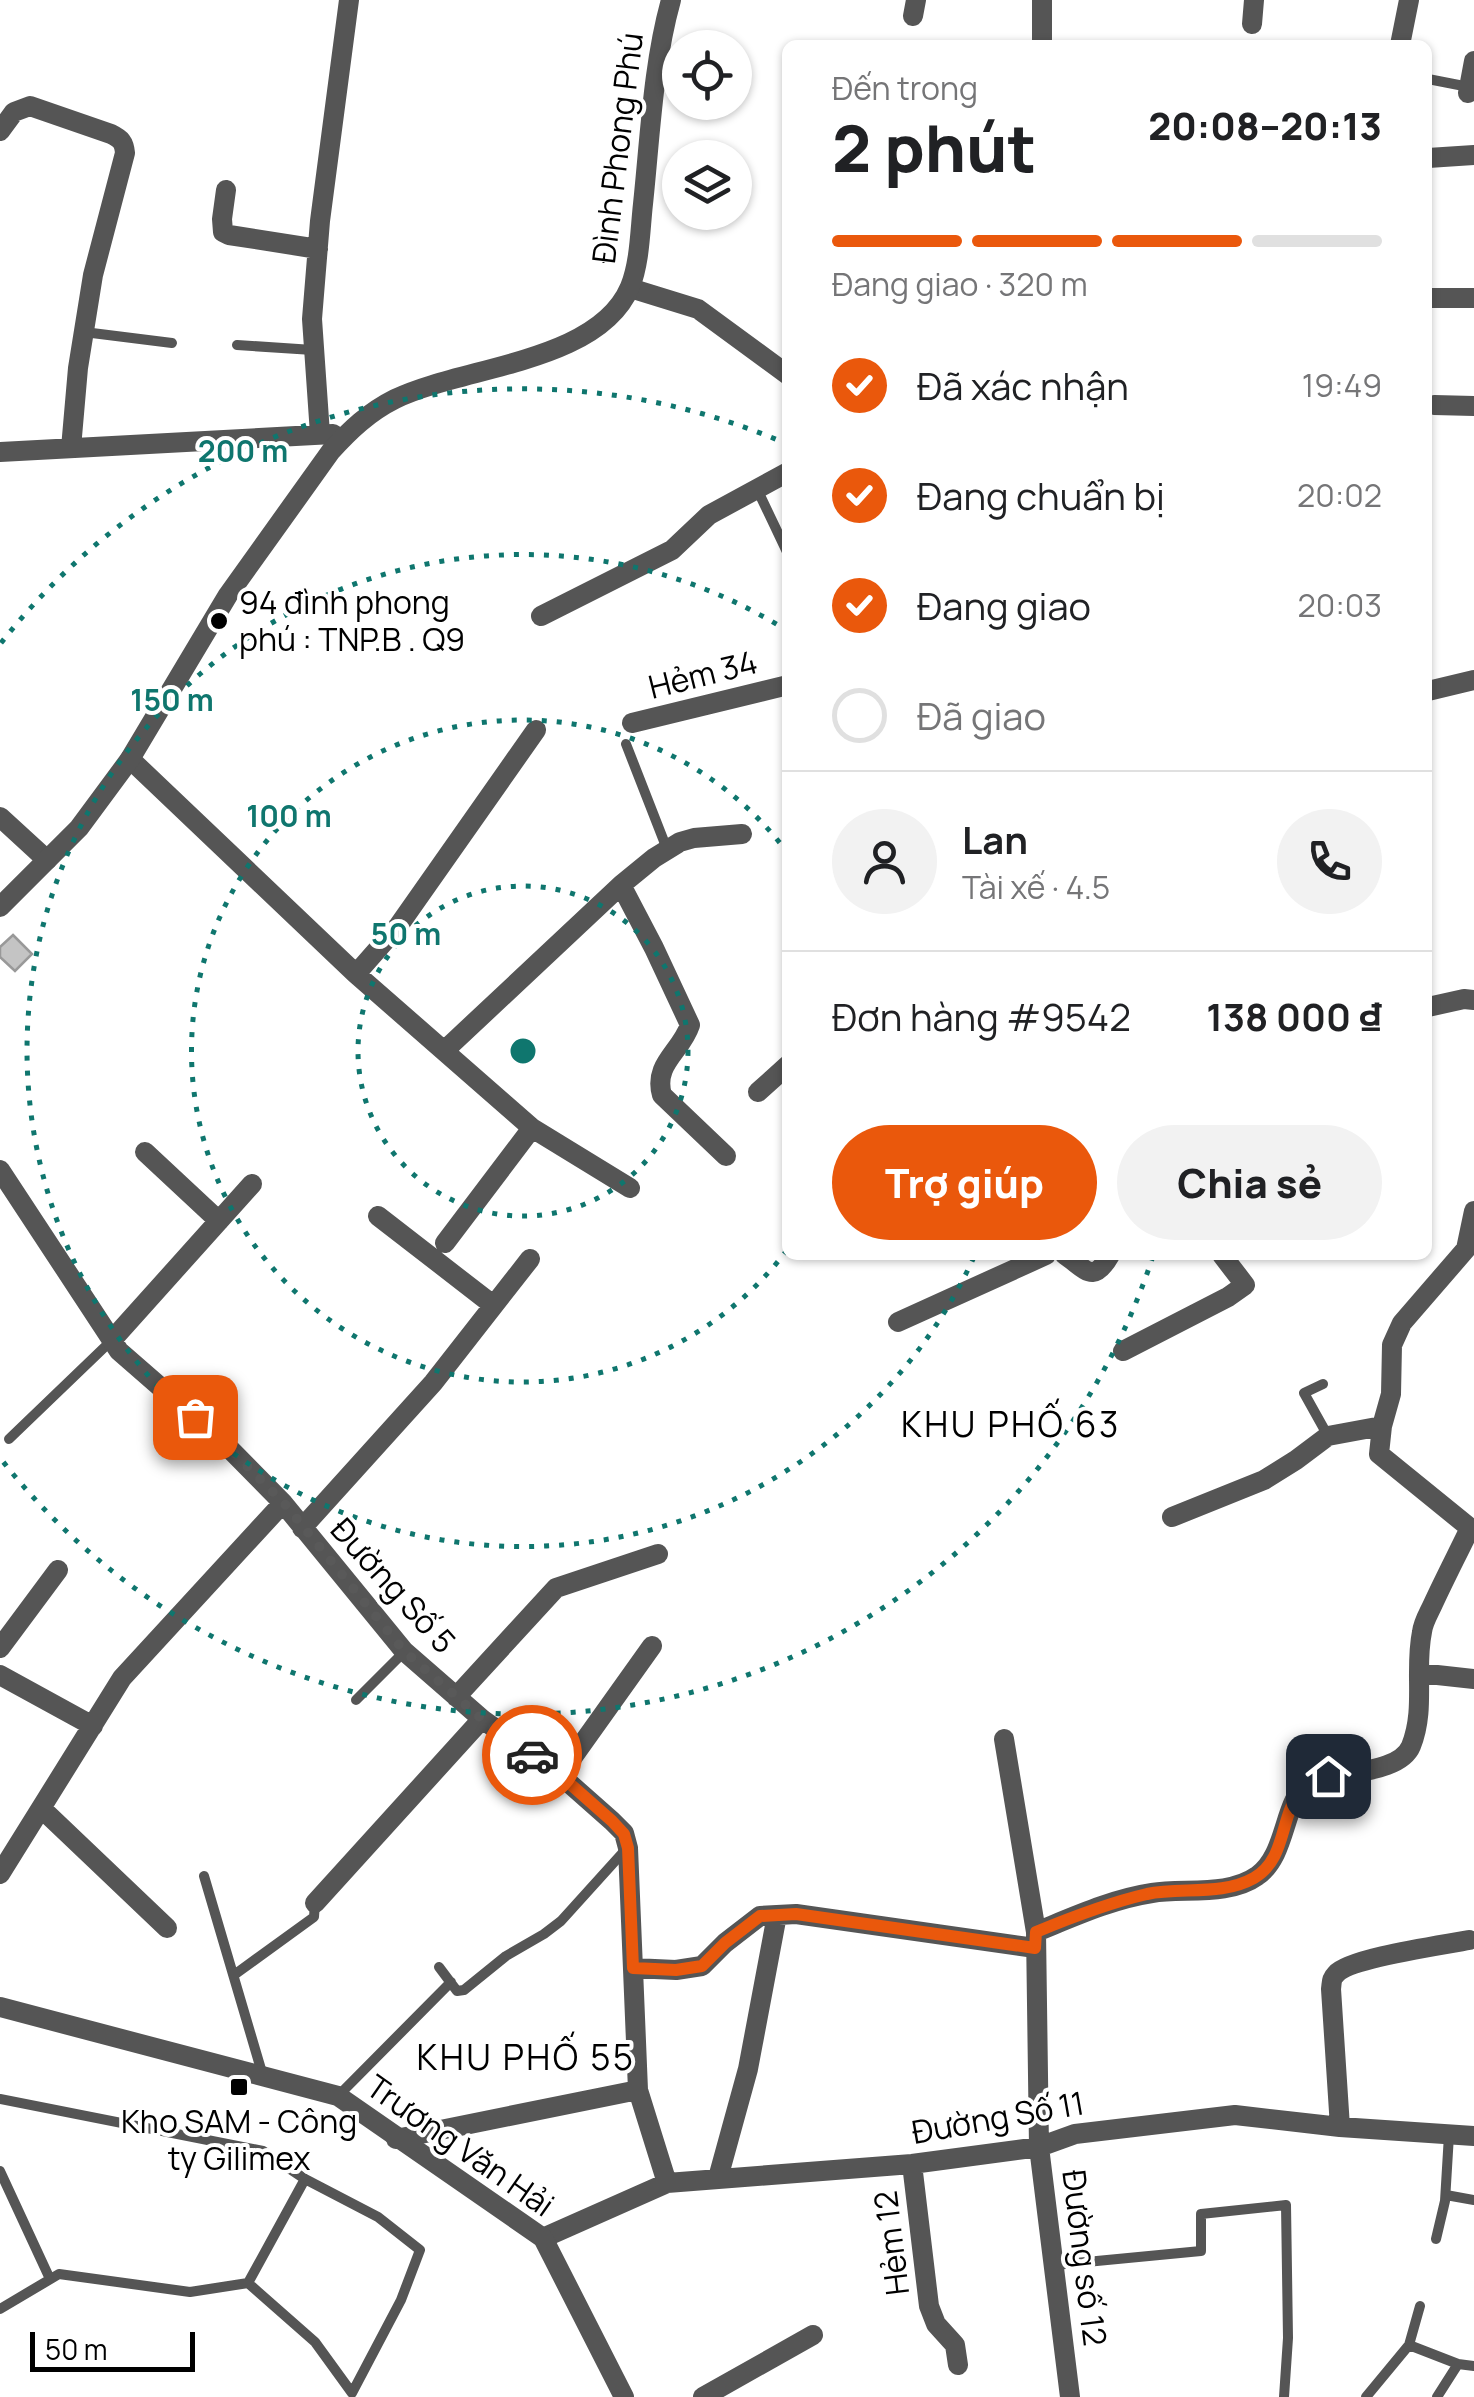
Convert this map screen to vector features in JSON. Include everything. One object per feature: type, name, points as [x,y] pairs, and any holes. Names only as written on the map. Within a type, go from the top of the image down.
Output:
[{"type":"street","points":[[320,434],[312,319],[349,0]]},
{"type":"street","name":"Đình Phong Phú","points":[[0,907],[79,828],[130,759],[228,595],[348,433],[369,413],[398,397],[556,349],[587,335],[610,318],[630,288],[636,260],[671,0]]},
{"type":"street","points":[[1042,0],[1042,40]]},
{"type":"street","points":[[1252,24],[1254,0]]},
{"type":"street","points":[[1401,40],[1409,0]]},
{"type":"street","points":[[1468,90],[1474,60]]},
{"type":"street","points":[[0,131],[14,112],[30,106],[111,134],[124,144],[126,153],[92,275],[71,448]]},
{"type":"street","points":[[1432,158],[1474,155]]},
{"type":"street","points":[[226,190],[224,232],[318,249]]},
{"type":"street","points":[[630,288],[698,309],[782,371]]},
{"type":"street","points":[[1432,298],[1474,298]]},
{"type":"street","points":[[1434,405],[1474,406]]},
{"type":"street","points":[[0,452],[348,433]]},
{"type":"street","points":[[541,616],[672,550],[709,515],[782,475]]},
{"type":"street","points":[[1432,690],[1474,680]]},
{"type":"street","name":"Hẻm 34","points":[[632,722],[782,686]]},
{"type":"street","points":[[356,974],[399,925],[536,730]]},
{"type":"street","points":[[130,759],[356,974],[532,1128],[630,1188]]},
{"type":"street","points":[[0,817],[47,860]]},
{"type":"street","points":[[444,1051],[620,884],[667,848],[694,838],[742,834]]},
{"type":"street","points":[[620,884],[690,1025],[662,1070],[658,1082],[662,1095],[726,1156]]},
{"type":"street","points":[[1432,1006],[1474,1000]]},
{"type":"street","points":[[758,1092],[782,1070]]},
{"type":"street","points":[[445,1243],[532,1128]]},
{"type":"street","points":[[145,1152],[219,1221]]},
{"type":"street","name":"Đường Số 5","points":[[0,1170],[119,1351],[220,1439],[284,1503],[404,1651],[482,1719],[560,1775],[612,1821],[624,1834],[628,1848]]},
{"type":"street","points":[[112,1340],[252,1184]]},
{"type":"street","points":[[633,1968],[676,1970],[702,1966],[760,1916],[796,1914],[1036,1940],[1095,1908],[1150,1893],[1237,1885],[1258,1876],[1276,1855],[1303,1787],[1328,1776],[1399,1762],[1411,1748],[1420,1706],[1422,1630],[1472,1526],[1379,1454],[1392,1394],[1392,1345],[1402,1323],[1466,1249],[1474,1211]]},
{"type":"street","points":[[378,1216],[493,1305]]},
{"type":"street","points":[[302,1528],[433,1383],[530,1259]]},
{"type":"street","points":[[898,1322],[1035,1260]]},
{"type":"street","points":[[1071,1260],[1093,1273],[1107,1260]]},
{"type":"street","points":[[1124,1351],[1245,1286],[1226,1260]]},
{"type":"street","points":[[1172,1517],[1264,1480],[1328,1436],[1382,1426]]},
{"type":"street","points":[[0,1874],[122,1678],[284,1503]]},
{"type":"street","points":[[456,1697],[556,1588],[658,1554]]},
{"type":"street","points":[[0,1648],[58,1570]]},
{"type":"street","points":[[560,1775],[652,1646]]},
{"type":"street","points":[[1419,1674],[1474,1679]]},
{"type":"street","points":[[0,1675],[92,1726]]},
{"type":"street","points":[[315,1903],[482,1719]]},
{"type":"street","name":"Đường số 12","points":[[1004,1738],[1036,1940],[1039,2147],[1070,2397]]},
{"type":"street","points":[[41,1808],[167,1928]]},
{"type":"street","points":[[628,1848],[638,2090],[667,2183]]},
{"type":"street","points":[[718,2178],[748,2069],[777,1915]]},
{"type":"street","points":[[1340,2127],[1332,1989],[1336,1973],[1354,1963],[1469,1940]]},
{"type":"street","name":"Trương Văn Hải","points":[[0,2007],[338,2096],[542,2238],[624,2397]]},
{"type":"street","points":[[396,2139],[638,2090]]},
{"type":"street","name":"Đường Số 11","points":[[542,2238],[667,2183],[912,2164],[1039,2147],[1074,2134],[1235,2115],[1474,2136]]},
{"type":"street","name":"Hẻm 12","points":[[912,2164],[929,2306],[936,2324],[955,2344],[958,2366]]},
{"type":"street","points":[[704,2397],[813,2335]]},
{"type":"lane","points":[[1432,81],[1468,90]]},
{"type":"lane","points":[[84,332],[172,342]]},
{"type":"lane","points":[[237,345],[314,350]]},
{"type":"lane","points":[[757,488],[782,541]]},
{"type":"lane","points":[[626,744],[667,848]]},
{"type":"lane","points":[[9,1439],[112,1340]]},
{"type":"lane","points":[[1324,1384],[1304,1393],[1328,1436]]},
{"type":"lane","points":[[356,1700],[404,1651]]},
{"type":"lane","points":[[440,1967],[460,1992],[561,1921],[628,1848]]},
{"type":"lane","points":[[204,1876],[264,2076]]},
{"type":"lane","points":[[234,1976],[314,1916],[315,1903]]},
{"type":"lane","points":[[338,2096],[451,1982]]},
{"type":"lane","points":[[0,2100],[263,2151],[378,2217],[420,2250],[401,2300],[352,2392],[315,2342],[248,2282]]},
{"type":"lane","points":[[1436,2240],[1446,2194],[1449,2135]]},
{"type":"lane","points":[[0,2171],[50,2279]]},
{"type":"lane","points":[[248,2282],[305,2178]]},
{"type":"lane","points":[[1446,2194],[1474,2200]]},
{"type":"lane","points":[[1054,2264],[1201,2251],[1201,2214],[1286,2205],[1288,2338],[1284,2397]]},
{"type":"lane","points":[[0,2309],[59,2274],[190,2292],[248,2282]]},
{"type":"lane","points":[[1366,2397],[1409,2346],[1420,2306]]},
{"type":"lane","points":[[1409,2346],[1474,2366]]},
{"type":"lane","points":[[1437,2397],[1458,2364]]},
{"type":"building","points":[[13,935],[32,954],[15,971],[0,957],[0,947]]},
{"type":"way so far","points":[[195,1417],[284,1503],[404,1651],[482,1719],[532,1755]]},
{"type":"place","name":"94 đình phong phú : TNP.B . Q9","points":[[219,621]]},
{"type":"place","name":"Kho SAM - Công ty Gilimex","points":[[239,2087]]},
{"type":"district","name":"KHU PHỐ 63","points":[[1011,1425]]},
{"type":"district","name":"KHU PHỐ 55","points":[[526,2058]]},
{"type":"route","points":[[532,1755],[560,1775],[624,1834],[628,1848],[633,1968],[676,1970],[702,1966],[760,1916],[796,1914],[1035,1948],[1036,1932],[1095,1908],[1150,1893],[1237,1885],[1258,1876],[1276,1855],[1303,1787],[1328,1776]]}]
